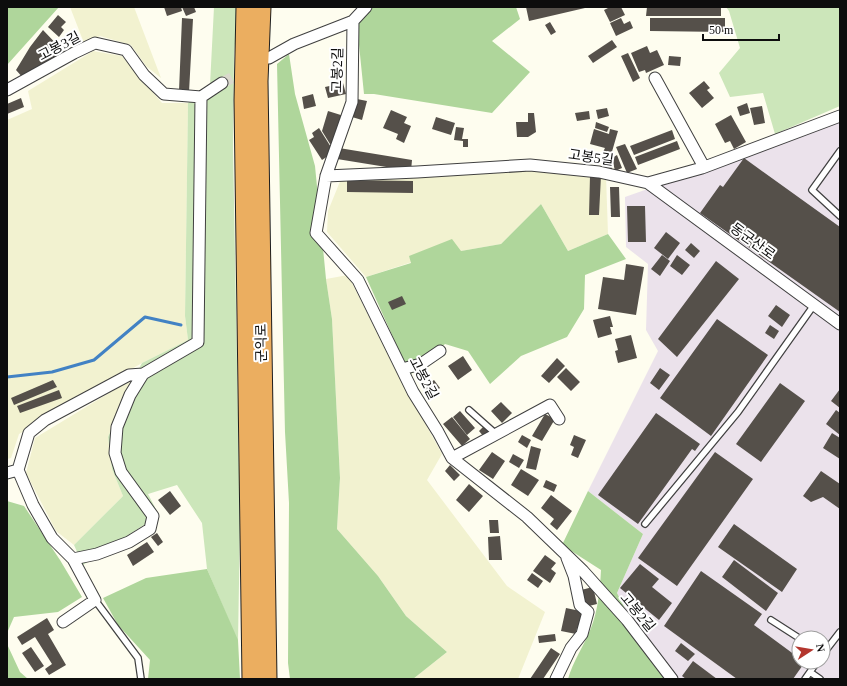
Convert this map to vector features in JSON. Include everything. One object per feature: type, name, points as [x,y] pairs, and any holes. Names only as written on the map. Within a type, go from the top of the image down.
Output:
[{"type":"highway","name":"군익로","points":[[246,7],[244,100],[255,678]]},
{"type":"highway","name":"군익로","points":[[255,678],[266,658],[258,81],[261,7]]},
{"type":"highway","points":[[266,658],[270,679]]},
{"type":"street","points":[[269,58],[294,44],[353,21],[366,7]]},
{"type":"street","name":"고봉2길","points":[[353,21],[352,102],[326,176],[316,233],[358,280],[413,392],[452,458],[527,517],[583,571],[627,620],[672,679]]},
{"type":"street","name":"고봉3길","points":[[7,90],[74,53],[95,44],[126,50],[144,75],[164,94],[201,97]]},
{"type":"street","points":[[655,78],[704,167]]},
{"type":"street","points":[[63,622],[95,600],[73,559],[52,538],[32,505],[18,470],[29,433],[45,420],[129,375],[143,374],[198,342],[201,97],[222,83]]},
{"type":"street","name":"고봉5길","points":[[326,176],[530,165],[599,172],[648,182],[704,167],[840,116]]},
{"type":"street","name":"동군산로","points":[[648,182],[840,324]]},
{"type":"street","points":[[402,369],[421,364],[440,351]]},
{"type":"street","points":[[73,559],[97,554],[129,542],[150,529],[154,516],[121,472],[115,453],[117,428],[130,395],[143,374]]},
{"type":"street","points":[[452,458],[550,405],[559,419]]},
{"type":"street","points":[[7,473],[18,470]]},
{"type":"street","points":[[556,679],[571,648],[582,634],[588,612],[580,605],[574,576],[565,553]]},
{"type":"lane","points":[[840,150],[812,190],[840,216]]},
{"type":"lane","points":[[645,524],[738,412],[814,305]]},
{"type":"lane","points":[[469,410],[496,434]]},
{"type":"lane","points":[[95,600],[138,658],[141,679]]},
{"type":"lane","points":[[771,620],[791,633]]},
{"type":"lane","points":[[831,644],[840,632]]},
{"type":"lane","points":[[805,679],[810,672],[820,679]]},
{"type":"shaded area","points":[[840,121],[840,679],[676,679],[629,616],[617,593],[643,534],[588,491],[658,351],[646,330],[648,264],[626,247],[625,197]]},
{"type":"green space","points":[[7,7],[59,7],[7,65]]},
{"type":"green space","points":[[70,7],[134,7],[161,78],[146,66],[131,45],[100,36],[84,43]]},
{"type":"green space","points":[[214,7],[238,7],[234,55],[233,148],[240,523],[238,642],[207,569],[202,523],[177,485],[148,494],[159,515],[83,565],[74,545],[123,496],[112,469],[108,437],[132,381],[142,363],[188,340],[185,316],[188,103],[210,85]]},
{"type":"green space","points":[[372,7],[516,7],[520,19],[492,41],[530,72],[492,113],[374,94],[364,94],[357,25]]},
{"type":"green space","points":[[726,7],[840,7],[840,106],[775,134],[763,93],[730,97],[719,73],[740,48],[729,11]]},
{"type":"green space","points":[[93,51],[122,56],[162,103],[188,103],[185,316],[188,340],[142,363],[19,434],[11,458],[7,459],[7,120],[32,109],[28,91]]},
{"type":"green space","points":[[289,54],[295,94],[315,166],[326,279],[332,319],[340,478],[337,529],[378,576],[406,616],[447,652],[413,679],[290,679],[288,663],[289,503],[285,432],[277,64]]},
{"type":"green space","points":[[532,168],[606,176],[608,234],[568,251],[541,204],[501,244],[461,251],[409,256],[412,262],[366,277],[327,232],[328,211],[341,179]]},
{"type":"green space","points":[[541,204],[568,251],[608,234],[626,259],[585,275],[584,309],[567,337],[521,356],[490,384],[468,351],[445,344],[410,375],[366,277],[411,263],[409,256],[452,239],[461,251],[501,244]]},
{"type":"green space","points":[[348,275],[393,365],[442,454],[427,480],[507,586],[545,612],[518,679],[413,679],[447,652],[406,616],[378,576],[337,529],[340,478],[332,319],[326,279]]},
{"type":"green space","points":[[132,381],[108,437],[112,469],[123,496],[74,545],[56,531],[26,473],[35,438],[114,390]]},
{"type":"green space","points":[[588,491],[643,534],[617,593],[629,616],[676,679],[568,679],[591,628],[597,607],[599,592],[601,570],[562,545]]},
{"type":"green space","points":[[7,501],[24,506],[60,560],[82,597],[58,612],[14,617],[7,633]]},
{"type":"green space","points":[[207,569],[238,640],[240,679],[148,679],[150,660],[118,625],[103,598],[146,578]]},
{"type":"green space","points":[[7,644],[20,672],[28,679],[7,679]]},
{"type":"building","points":[[164,7],[181,7],[182,11],[167,16]]},
{"type":"building","points":[[182,7],[194,7],[196,12],[186,16]]},
{"type":"building","points":[[526,7],[585,7],[585,8],[529,21]]},
{"type":"building","points":[[610,7],[621,7],[625,15],[610,22],[604,10]]},
{"type":"building","points":[[647,7],[721,7],[721,16],[646,16]]},
{"type":"building","points":[[58,15],[66,22],[61,27],[64,30],[59,37],[48,27]]},
{"type":"building","points":[[182,18],[193,19],[189,92],[179,91]]},
{"type":"building","points":[[621,18],[624,24],[630,21],[633,28],[616,36],[610,23]]},
{"type":"building","points":[[650,18],[725,18],[725,32],[650,31]]},
{"type":"building","points":[[550,22],[556,32],[551,35],[545,25]]},
{"type":"building","points":[[43,30],[63,51],[48,65],[24,79],[16,70],[30,47]]},
{"type":"building","points":[[612,40],[617,47],[593,63],[588,56]]},
{"type":"building","points":[[647,46],[650,53],[657,50],[664,65],[646,73],[645,70],[639,72],[631,53]]},
{"type":"building","points":[[628,53],[640,78],[633,82],[621,56]]},
{"type":"building","points":[[669,56],[681,57],[680,66],[668,65]]},
{"type":"building","points":[[704,81],[710,88],[707,90],[714,98],[702,108],[689,93]]},
{"type":"building","points":[[343,83],[346,94],[328,98],[325,87]]},
{"type":"building","points":[[313,94],[316,106],[304,109],[302,97]]},
{"type":"building","points":[[21,98],[24,107],[7,114],[7,104]]},
{"type":"building","points":[[357,99],[367,101],[362,120],[352,117]]},
{"type":"building","points":[[747,103],[750,113],[740,116],[737,107]]},
{"type":"building","points":[[762,106],[765,123],[754,125],[750,108]]},
{"type":"building","points":[[607,108],[609,116],[598,119],[596,110]]},
{"type":"building","points":[[391,110],[407,117],[404,123],[411,126],[404,143],[396,139],[398,134],[383,128]]},
{"type":"building","points":[[328,111],[344,116],[335,146],[330,144],[322,131]]},
{"type":"building","points":[[589,111],[590,119],[577,121],[575,113]]},
{"type":"building","points":[[528,113],[534,113],[536,132],[528,137],[517,137],[516,122],[528,122]]},
{"type":"building","points":[[731,115],[746,142],[734,149],[730,141],[725,143],[715,124]]},
{"type":"building","points":[[436,117],[455,123],[451,135],[432,129]]},
{"type":"building","points":[[596,122],[609,127],[607,132],[595,128]]},
{"type":"building","points":[[456,127],[464,128],[462,139],[468,139],[468,147],[463,147],[463,141],[454,140]]},
{"type":"building","points":[[319,128],[334,152],[322,160],[309,140],[314,137],[312,133]]},
{"type":"building","points":[[594,129],[609,134],[610,129],[618,131],[611,155],[603,152],[605,148],[590,144]]},
{"type":"building","points":[[672,130],[675,139],[634,155],[630,146]]},
{"type":"building","points":[[677,141],[680,149],[638,165],[635,157]]},
{"type":"building","points":[[625,144],[637,169],[627,173],[616,147]]},
{"type":"building","points":[[339,148],[412,160],[411,171],[337,159]]},
{"type":"building","points":[[603,155],[611,155],[612,170],[603,168]]},
{"type":"building","points":[[617,155],[622,168],[615,171],[612,158]]},
{"type":"building","points":[[744,158],[840,227],[840,312],[700,213],[720,185],[723,187]]},
{"type":"building","points":[[590,176],[601,176],[599,215],[589,215]]},
{"type":"building","points":[[347,180],[413,181],[413,193],[347,192]]},
{"type":"building","points":[[610,187],[619,187],[620,217],[611,217]]},
{"type":"building","points":[[627,206],[645,206],[646,242],[628,242]]},
{"type":"building","points":[[666,232],[680,243],[668,259],[654,248]]},
{"type":"building","points":[[691,243],[700,251],[694,258],[685,250]]},
{"type":"building","points":[[662,255],[670,261],[660,276],[651,269]]},
{"type":"building","points":[[677,255],[690,265],[682,275],[670,266]]},
{"type":"building","points":[[716,261],[739,279],[677,357],[658,339]]},
{"type":"building","points":[[626,264],[644,267],[636,315],[598,309],[603,277],[624,280]]},
{"type":"building","points":[[402,296],[406,304],[392,310],[388,302]]},
{"type":"building","points":[[776,305],[790,315],[782,327],[768,316]]},
{"type":"building","points":[[610,316],[613,327],[610,327],[612,334],[598,338],[593,320]]},
{"type":"building","points":[[717,319],[768,355],[711,436],[660,398]]},
{"type":"building","points":[[770,325],[779,331],[774,339],[765,333]]},
{"type":"building","points":[[631,335],[637,358],[618,363],[615,351],[618,350],[615,339]]},
{"type":"building","points":[[463,356],[472,370],[458,380],[448,366]]},
{"type":"building","points":[[557,358],[565,366],[549,383],[541,376]]},
{"type":"building","points":[[566,368],[580,382],[571,391],[557,377]]},
{"type":"building","points":[[660,368],[670,375],[659,390],[650,383]]},
{"type":"building","points":[[53,380],[57,387],[14,405],[11,398]]},
{"type":"building","points":[[434,380],[440,388],[429,396],[423,388]]},
{"type":"building","points":[[780,383],[805,401],[761,462],[736,444]]},
{"type":"building","points":[[840,389],[840,408],[831,401]]},
{"type":"building","points":[[59,390],[62,398],[20,413],[17,406]]},
{"type":"building","points":[[501,402],[512,413],[502,423],[491,411]]},
{"type":"building","points":[[836,410],[840,413],[840,435],[826,424]]},
{"type":"building","points":[[460,411],[475,428],[467,435],[453,417]]},
{"type":"building","points":[[656,413],[700,444],[695,451],[692,449],[638,524],[598,495]]},
{"type":"building","points":[[545,414],[555,419],[542,441],[532,436]]},
{"type":"building","points":[[452,417],[470,439],[462,446],[443,424]]},
{"type":"building","points":[[484,426],[489,433],[484,437],[479,431]]},
{"type":"building","points":[[832,433],[840,438],[840,459],[823,448]]},
{"type":"building","points":[[522,435],[531,440],[527,448],[518,442]]},
{"type":"building","points":[[574,435],[586,440],[578,458],[571,455],[574,447],[570,445]]},
{"type":"building","points":[[531,446],[541,449],[536,470],[526,468]]},
{"type":"building","points":[[492,452],[505,461],[493,479],[479,470]]},
{"type":"building","points":[[715,452],[753,479],[677,586],[638,558]]},
{"type":"building","points":[[513,454],[524,460],[519,468],[509,462]]},
{"type":"building","points":[[450,465],[460,475],[454,481],[445,471]]},
{"type":"building","points":[[521,469],[539,480],[528,496],[511,485]]},
{"type":"building","points":[[821,471],[840,484],[840,509],[823,497],[811,502],[803,496]]},
{"type":"building","points":[[546,480],[557,485],[554,492],[543,487]]},
{"type":"building","points":[[469,484],[483,496],[469,512],[456,500]]},
{"type":"building","points":[[170,491],[181,506],[170,515],[158,500]]},
{"type":"building","points":[[551,495],[572,511],[557,530],[550,524],[554,519],[541,508]]},
{"type":"building","points":[[489,520],[498,520],[499,533],[490,533]]},
{"type":"building","points":[[734,524],[797,569],[782,592],[718,547]]},
{"type":"building","points":[[157,533],[163,542],[158,546],[151,537]]},
{"type":"building","points":[[500,536],[502,560],[489,560],[488,537]]},
{"type":"building","points":[[147,542],[154,552],[133,566],[127,555]]},
{"type":"building","points":[[545,555],[556,563],[551,569],[556,573],[550,583],[533,571]]},
{"type":"building","points":[[734,560],[778,593],[766,611],[722,577]]},
{"type":"building","points":[[640,564],[659,579],[652,587],[672,603],[659,620],[620,588]]},
{"type":"building","points":[[701,571],[762,614],[754,625],[791,652],[791,670],[799,670],[793,679],[737,679],[664,626]]},
{"type":"building","points":[[532,573],[543,581],[538,588],[527,580]]},
{"type":"building","points":[[593,587],[597,604],[585,607],[581,590]]},
{"type":"building","points":[[566,608],[585,612],[581,628],[577,628],[576,634],[561,631]]},
{"type":"building","points":[[47,618],[54,630],[48,634],[66,665],[49,675],[45,669],[52,664],[35,637],[22,645],[17,637]]},
{"type":"building","points":[[555,634],[556,641],[539,643],[538,636]]},
{"type":"building","points":[[681,643],[695,654],[688,661],[675,651]]},
{"type":"building","points":[[31,647],[44,666],[35,672],[22,653]]},
{"type":"building","points":[[551,648],[560,654],[543,679],[530,679]]},
{"type":"building","points":[[693,661],[717,679],[686,679],[682,676]]},
{"type":"waterway","points":[[7,377],[52,372],[94,360],[145,317],[181,325]]},
{"type":"tunnel","points":[[222,83],[247,70]]}]
